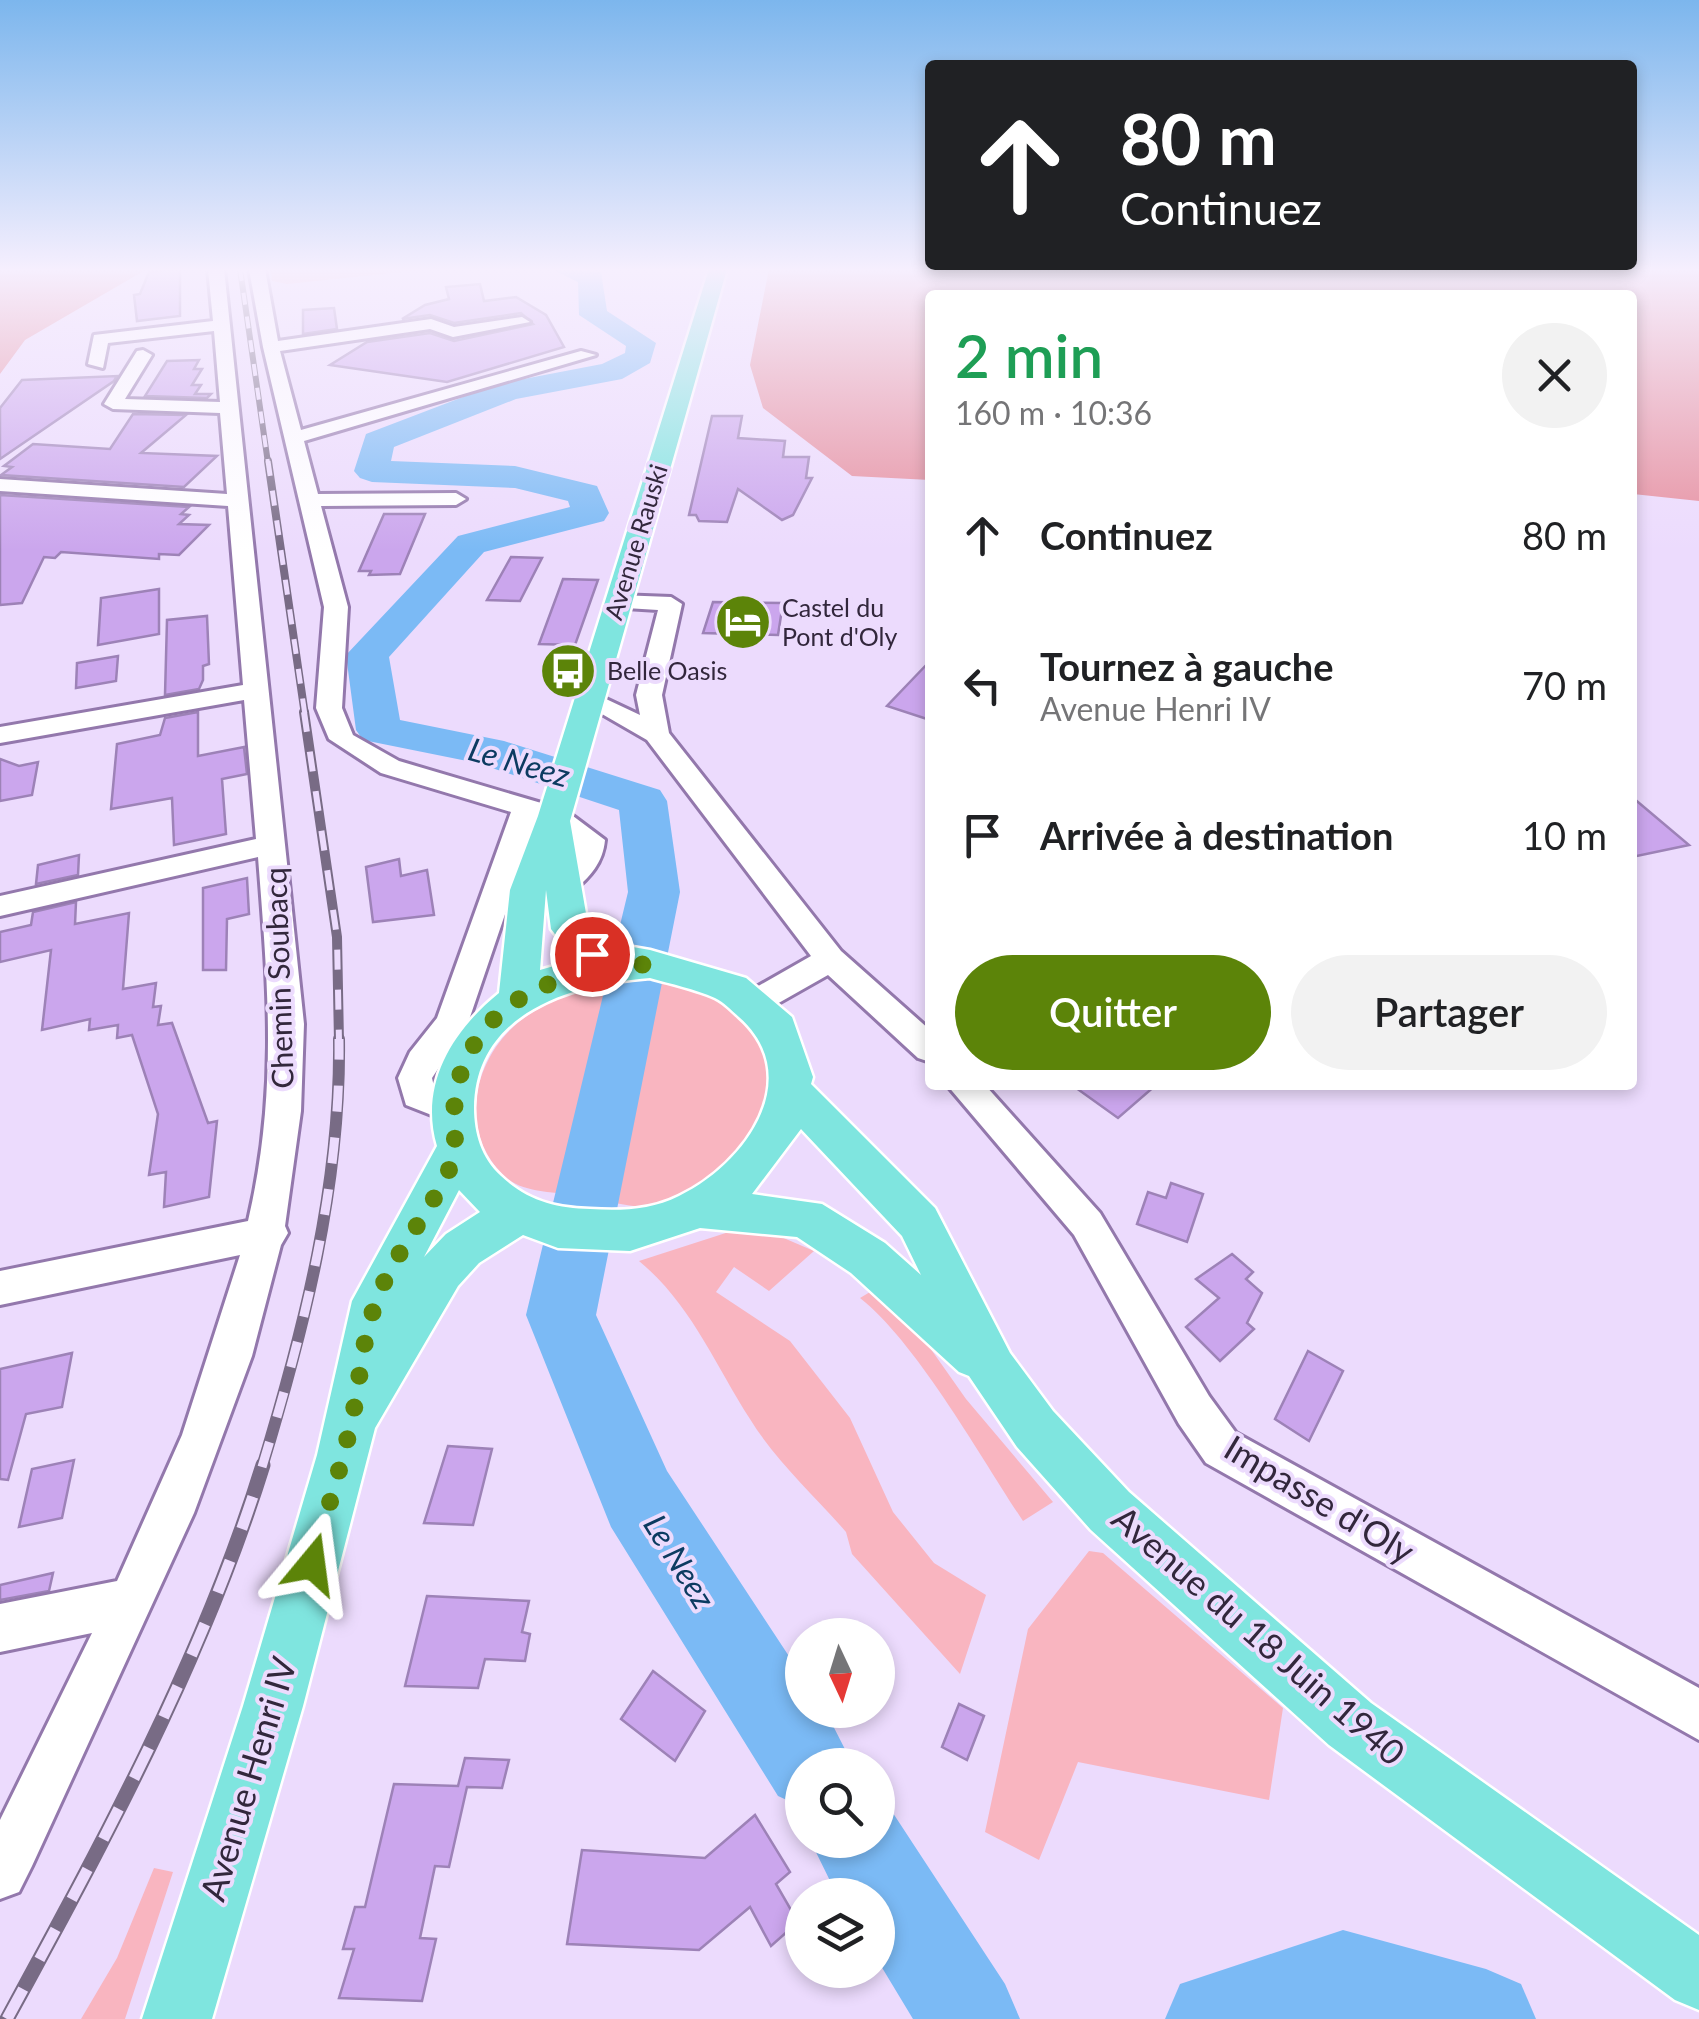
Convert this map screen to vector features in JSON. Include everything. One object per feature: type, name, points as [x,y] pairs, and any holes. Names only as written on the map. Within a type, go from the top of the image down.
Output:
[{"type":"main road","name":"Avenue Rauski","points":[[531,992],[528,890],[547,808],[584,714],[689,363]]},
{"type":"main road","name":"Avenue Rauski","points":[[547,808],[570,929],[592,954],[650,964]]},
{"type":"main road","points":[[650,964],[713,978],[757,1001],[775,1022],[788,1054],[791,1091],[767,1154],[740,1184],[700,1209],[649,1225],[605,1232],[558,1229],[520,1215],[481,1189],[454,1131],[460,1074],[473,1048],[531,992],[592,968],[650,964]]},
{"type":"main road","name":"Avenue du 18 Juin 1940","points":[[791,1091],[919,1222],[992,1370],[1035,1429],[1110,1511],[1350,1724],[1699,1976]]},
{"type":"main road","name":"Avenue Henri IV","points":[[176,2019],[273,1706],[352,1422],[365,1335],[376,1301],[454,1131]]},
{"type":"main road","name":"Avenue du 18 Juin 1940","points":[[700,1209],[806,1218],[868,1258],[992,1370]]},
{"type":"main road","name":"Avenue Henri IV","points":[[352,1422],[386,1372],[404,1327],[454,1251],[493,1224],[520,1215]]},
{"type":"street","points":[[138,363],[113,404],[232,408]]},
{"type":"street","name":"Chemin Soubacq","points":[[0,1873],[132,1600],[209,1424],[245,1324],[268,1233],[288,1077],[274,844],[227,363]]},
{"type":"street","points":[[276,363],[336,608],[328,673],[329,708],[342,739],[390,766],[547,808],[516,844],[452,1023],[422,1061],[416,1078],[418,1095],[454,1131]]},
{"type":"street","points":[[297,437],[558,363]]},
{"type":"street","points":[[0,484],[239,501]]},
{"type":"street","points":[[312,501],[350,497],[456,499]]},
{"type":"street","points":[[618,602],[671,604],[650,695],[656,734],[830,958],[925,1041]]},
{"type":"street","points":[[0,735],[256,690]]},
{"type":"street","points":[[584,714],[656,734]]},
{"type":"street","points":[[0,906],[274,844]]},
{"type":"street","points":[[757,1001],[830,958]]},
{"type":"street","name":"Impasse d'Oly","points":[[968,1090],[1087,1224],[1194,1410],[1221,1448],[1699,1715]]},
{"type":"street","points":[[0,1288],[268,1233]]},
{"type":"street","points":[[0,1628],[132,1600]]},
{"type":"shaded area","points":[[925,363],[925,480],[852,476],[763,408],[750,365]]},
{"type":"shaded area","points":[[1637,363],[1699,363],[1699,501],[1637,494]]},
{"type":"shaded area","points":[[602,983],[673,985],[714,996],[747,1020],[765,1050],[769,1082],[762,1114],[745,1145],[720,1172],[690,1193],[655,1206],[523,1187],[508,1179],[481,1142],[476,1120],[481,1077],[503,1037],[539,1008]]},
{"type":"shaded area","points":[[735,1230],[765,1230],[814,1251],[769,1291],[734,1267],[716,1292],[790,1341],[850,1418],[893,1512],[934,1563],[986,1595],[960,1674],[852,1554],[846,1532],[771,1449],[687,1315],[639,1261]]},
{"type":"shaded area","points":[[875,1289],[897,1301],[966,1399],[1053,1502],[1023,1521],[926,1372],[882,1318],[860,1298]]},
{"type":"shaded area","points":[[1089,1551],[1103,1553],[1283,1708],[1269,1800],[1078,1762],[1039,1860],[985,1832],[1028,1629]]},
{"type":"shaded area","points":[[154,1868],[173,1872],[125,2019],[81,2019],[117,1958]]},
{"type":"building","points":[[166,363],[197,363],[194,369],[202,369],[192,385],[201,385],[195,394],[211,394],[207,398],[145,396]]},
{"type":"building","points":[[333,363],[510,363],[447,382],[330,365]]},
{"type":"building","points":[[117,376],[0,459],[0,408],[22,380]]},
{"type":"building","points":[[133,414],[186,415],[141,453],[217,456],[184,487],[1,475],[12,467],[4,466],[33,444],[110,449]]},
{"type":"building","points":[[712,416],[742,416],[738,438],[785,441],[783,457],[809,457],[806,478],[812,478],[793,515],[782,520],[738,489],[727,522],[699,521],[696,515],[689,515]]},
{"type":"building","points":[[0,495],[189,507],[181,514],[189,515],[179,524],[209,525],[179,555],[159,554],[159,559],[61,552],[55,558],[44,557],[22,603],[0,605]]},
{"type":"building","points":[[384,514],[425,514],[400,574],[369,575],[371,571],[359,571]]},
{"type":"building","points":[[511,557],[542,558],[520,601],[487,600]]},
{"type":"building","points":[[563,579],[598,580],[575,645],[539,644]]},
{"type":"building","points":[[159,589],[159,634],[98,645],[101,598]]},
{"type":"building","name":"Castel du Pont d'Oly","points":[[713,602],[783,603],[778,635],[703,633]]},
{"type":"building","points":[[207,616],[209,664],[203,666],[199,689],[165,695],[167,620]]},
{"type":"building","points":[[118,656],[116,681],[76,688],[77,663]]},
{"type":"building","points":[[925,666],[925,718],[887,706]]},
{"type":"building","points":[[198,712],[198,756],[244,747],[247,774],[222,779],[226,834],[174,845],[172,798],[111,809],[117,744],[160,735],[165,718]]},
{"type":"building","points":[[0,759],[19,766],[38,762],[32,795],[0,801]]},
{"type":"building","points":[[1637,801],[1689,845],[1637,856]]},
{"type":"building","points":[[79,855],[78,875],[36,884],[38,865]]},
{"type":"building","points":[[399,859],[401,876],[427,870],[434,915],[373,922],[366,867]]},
{"type":"building","points":[[247,878],[249,914],[227,919],[226,970],[203,970],[203,888]]},
{"type":"building","points":[[76,902],[75,924],[129,913],[123,989],[156,983],[153,1007],[161,1006],[158,1025],[172,1023],[208,1123],[217,1121],[209,1197],[164,1207],[166,1172],[149,1175],[158,1114],[132,1035],[117,1038],[118,1025],[89,1030],[90,1019],[42,1030],[51,950],[0,962],[0,932],[31,925],[33,912]]},
{"type":"building","points":[[1079,1090],[1150,1090],[1118,1118]]},
{"type":"building","points":[[1171,1183],[1203,1194],[1187,1242],[1137,1224],[1148,1192],[1166,1198]]},
{"type":"building","points":[[1232,1254],[1253,1272],[1246,1279],[1262,1293],[1247,1323],[1254,1329],[1220,1361],[1186,1327],[1219,1298],[1196,1279]]},
{"type":"building","points":[[1308,1351],[1343,1371],[1309,1441],[1275,1419]]},
{"type":"building","points":[[72,1353],[62,1407],[26,1414],[8,1480],[0,1479],[0,1369]]},
{"type":"building","points":[[448,1446],[492,1449],[473,1525],[424,1523]]},
{"type":"building","points":[[74,1460],[62,1518],[19,1527],[32,1469]]},
{"type":"building","points":[[53,1573],[49,1591],[0,1600],[0,1585]]},
{"type":"building","points":[[427,1596],[529,1601],[522,1632],[530,1634],[525,1661],[485,1659],[478,1688],[405,1686]]},
{"type":"building","points":[[653,1671],[705,1711],[675,1761],[621,1719]]},
{"type":"building","points":[[959,1704],[984,1716],[967,1760],[942,1747]]},
{"type":"building","points":[[465,1758],[509,1760],[502,1788],[467,1787],[449,1867],[435,1866],[420,1938],[436,1939],[422,2001],[339,1998],[354,1949],[343,1949],[355,1907],[365,1907],[394,1784],[458,1786]]},
{"type":"building","points":[[755,1815],[790,1872],[776,1884],[785,1900],[785,1934],[771,1946],[750,1907],[699,1950],[567,1944],[582,1850],[705,1858]]},
{"type":"waterway","name":"Le Neez","points":[[627,363],[611,372],[508,391],[378,441],[372,471],[515,477],[584,494],[591,513],[471,544],[367,655],[379,730],[487,751],[643,801],[654,892],[561,1315],[639,1499],[798,1748]]},
{"type":"waterway","name":"Le Neez","points":[[867,1858],[970,2019]]},
{"type":"waterway","name":"Le Neez","points":[[1215,2019],[1343,1979],[1486,2019]]},
{"type":"railway","points":[[254,363],[268,463]]},
{"type":"railway","points":[[268,461],[305,715]]},
{"type":"railway","points":[[304,712],[337,937],[339,1041]]},
{"type":"railway","points":[[262,1467],[292,1362],[327,1202],[339,1041]]},
{"type":"railway","points":[[7,2019],[115,1817],[181,1679],[239,1537],[263,1465]]},
{"type":"place","name":"Castel du Pont d'Oly","points":[[743,622]]},
{"type":"place","name":"Belle Oasis","points":[[568,671]]},
{"type":"route","points":[[312,1564],[352,1422],[365,1335],[376,1301],[410,1230],[427,1209],[456,1153],[452,1109],[460,1074],[493,1021],[518,998],[544,984],[592,968],[650,964],[592,954]]}]
